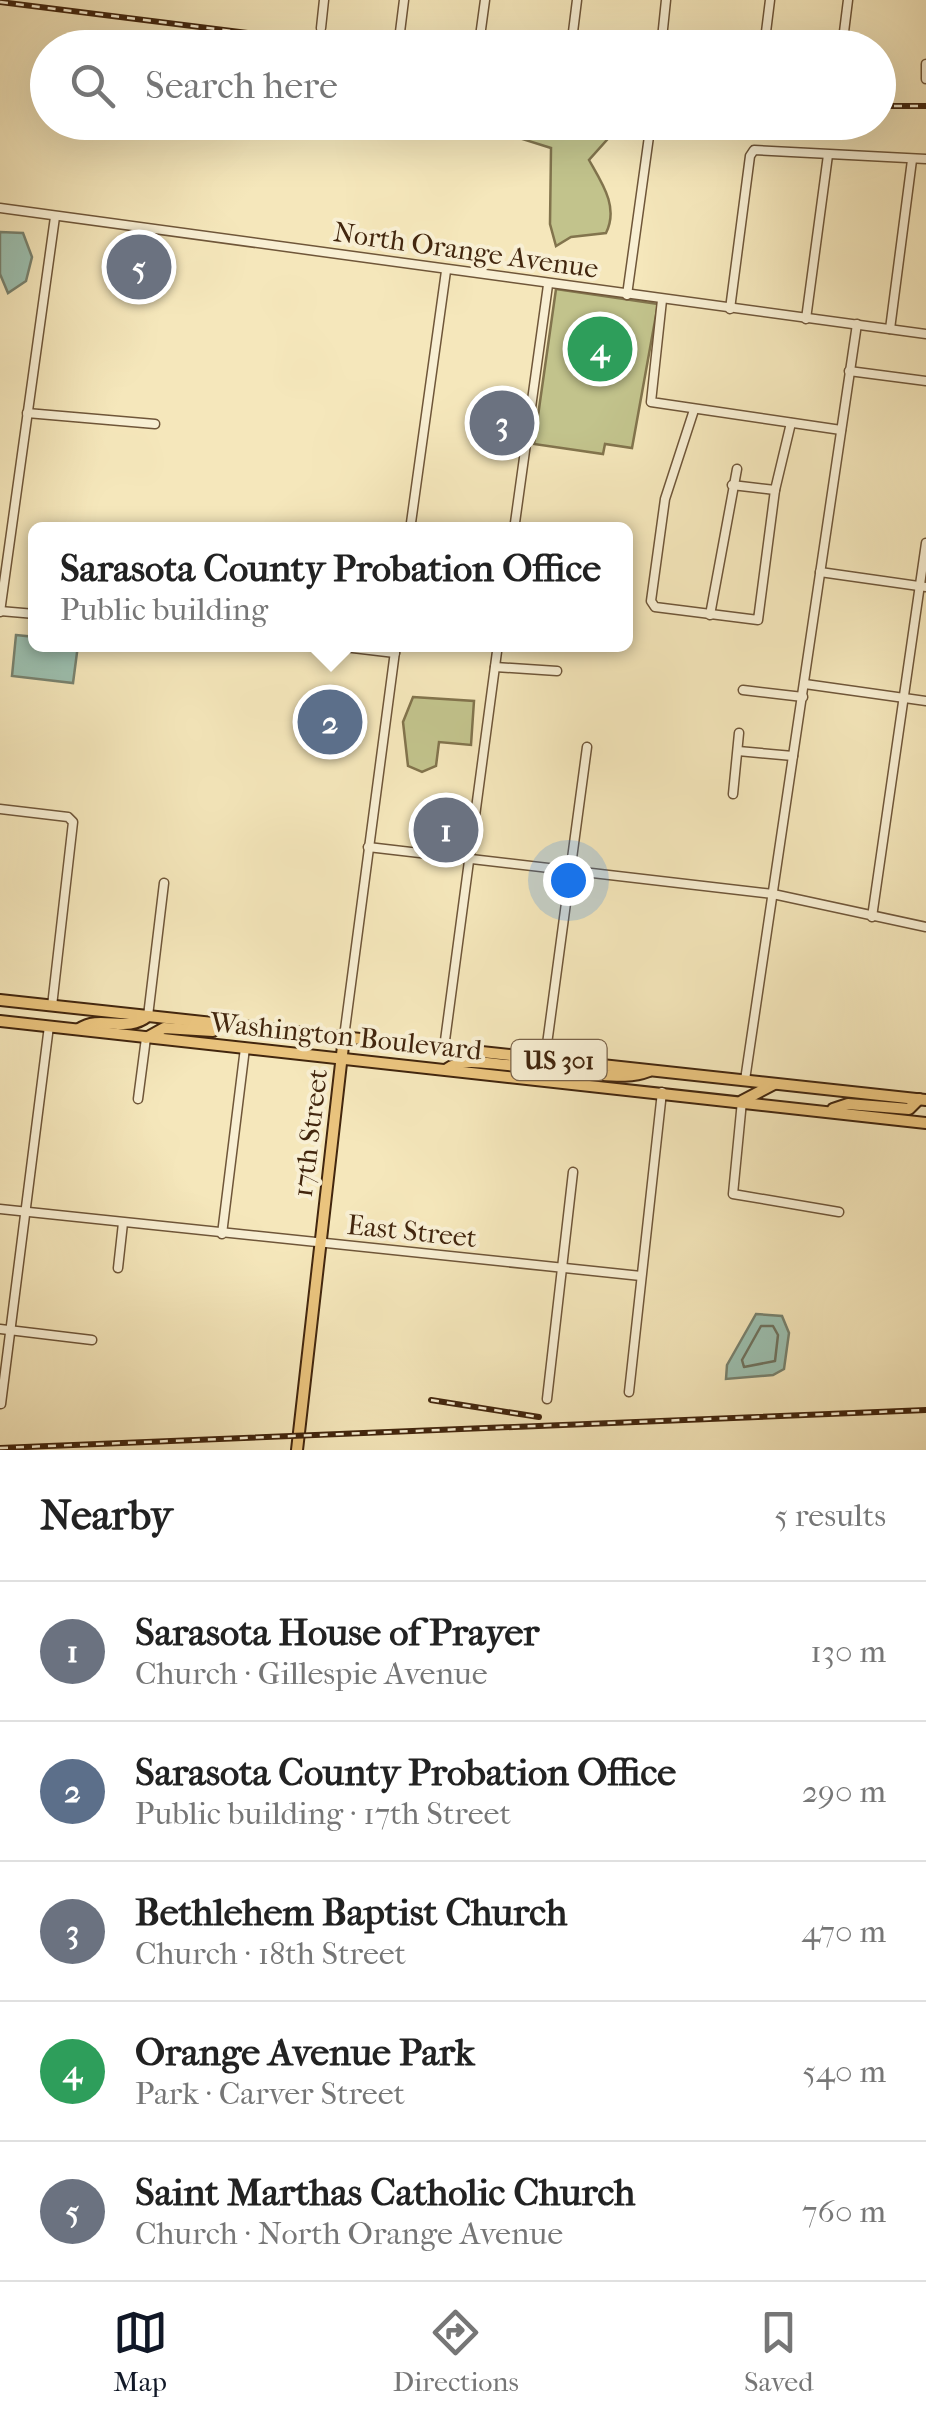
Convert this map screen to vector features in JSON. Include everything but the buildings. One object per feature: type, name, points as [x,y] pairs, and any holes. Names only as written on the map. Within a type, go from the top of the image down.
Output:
[{"type":"main road","name":"Washington Boulevard","points":[[0,1000],[922,1100]]},
{"type":"main road","points":[[78,1030],[88,1023],[133,1026],[148,1016]]},
{"type":"main road","name":"Washington Boulevard","points":[[0,1021],[923,1120]]},
{"type":"main road","points":[[146,1038],[164,1028],[212,1031],[220,1024]]},
{"type":"main road","name":"17th Street","points":[[297,1450],[344,1037]]},
{"type":"main road","points":[[446,1070],[468,1063],[527,1069],[545,1058]]},
{"type":"main road","points":[[549,1080],[567,1072],[629,1078],[650,1070]]},
{"type":"main road","points":[[720,1098],[745,1080]]},
{"type":"main road","points":[[742,1101],[775,1084]]},
{"type":"main road","points":[[828,1111],[848,1104],[908,1109],[922,1100]]},
{"type":"street","points":[[321,28],[324,0]]},
{"type":"street","points":[[400,30],[404,0]]},
{"type":"street","points":[[481,30],[485,0]]},
{"type":"street","points":[[573,30],[577,0]]},
{"type":"street","points":[[662,30],[666,0]]},
{"type":"street","points":[[766,30],[770,0]]},
{"type":"street","points":[[844,30],[848,0]]},
{"type":"street","points":[[926,64],[926,79]]},
{"type":"street","points":[[628,295],[649,140]]},
{"type":"street","points":[[730,309],[750,156],[754,150],[926,159]]},
{"type":"street","points":[[806,319],[828,154]]},
{"type":"street","points":[[890,329],[912,160]]},
{"type":"street","name":"North Orange Avenue","points":[[0,208],[926,334]]},
{"type":"street","points":[[28,613],[0,611],[56,217]]},
{"type":"street","points":[[411,522],[446,271]]},
{"type":"street","points":[[515,522],[548,285]]},
{"type":"street","points":[[662,300],[649,400],[840,430]]},
{"type":"street","points":[[745,1080],[856,324]]},
{"type":"street","points":[[849,372],[926,382]]},
{"type":"street","points":[[694,410],[664,499],[653,606],[710,615],[758,620],[774,490],[790,423]]},
{"type":"street","points":[[27,412],[155,424]]},
{"type":"street","points":[[710,615],[737,470]]},
{"type":"street","points":[[732,485],[774,490]]},
{"type":"street","points":[[872,917],[923,586],[926,543]]},
{"type":"street","points":[[820,572],[923,586]]},
{"type":"street","name":"17th Street","points":[[344,1037],[395,652]]},
{"type":"street","points":[[444,1048],[497,652]]},
{"type":"street","points":[[495,667],[556,672]]},
{"type":"street","points":[[805,684],[926,701]]},
{"type":"street","points":[[743,690],[803,697]]},
{"type":"street","points":[[732,794],[739,733]]},
{"type":"street","points":[[545,1058],[587,748]]},
{"type":"street","points":[[738,751],[793,756]]},
{"type":"street","points":[[0,809],[72,819],[52,1006]]},
{"type":"street","points":[[368,847],[774,894],[926,927]]},
{"type":"street","points":[[148,1016],[164,883]]},
{"type":"street","points":[[1,1404],[5,1329],[48,1026]]},
{"type":"street","points":[[138,1099],[146,1038]]},
{"type":"street","points":[[222,1234],[244,1048]]},
{"type":"street","points":[[629,1392],[662,1092]]},
{"type":"street","points":[[742,1101],[733,1194],[840,1212]]},
{"type":"street","points":[[547,1398],[573,1172]]},
{"type":"street","name":"East Street","points":[[0,1209],[641,1276]]},
{"type":"street","points":[[118,1268],[123,1223]]},
{"type":"street","points":[[5,1329],[92,1340]]},
{"type":"green space","points":[[525,140],[607,140],[589,160],[610,205],[606,233],[571,237],[556,246],[550,224],[551,148]]},
{"type":"green space","points":[[556,289],[658,304],[632,448],[605,444],[603,454],[534,444]]},
{"type":"green space","points":[[413,697],[474,701],[471,745],[439,742],[436,766],[422,772],[408,766],[403,722]]},
{"type":"water","points":[[0,232],[23,233],[32,257],[26,281],[8,293],[0,274]]},
{"type":"water","points":[[16,635],[28,636],[28,652],[77,652],[73,683],[12,676]]},
{"type":"water","points":[[756,1314],[782,1316],[789,1333],[784,1369],[773,1375],[726,1379],[727,1365]]},
{"type":"railway","points":[[0,2],[225,30]]},
{"type":"railway","points":[[896,106],[926,106]]},
{"type":"railway","points":[[431,1400],[539,1417]]},
{"type":"railway","points":[[0,1448],[926,1410]]},
{"type":"place","name":"Saint Marthas Catholic Church","points":[[139,267]]},
{"type":"place","name":"Orange Avenue Park","points":[[600,349]]},
{"type":"place","name":"Bethlehem Baptist Church","points":[[502,423]]},
{"type":"place","name":"Sarasota County Probation Office","points":[[330,722]]},
{"type":"place","name":"Sarasota House of Prayer","points":[[446,830]]}]
